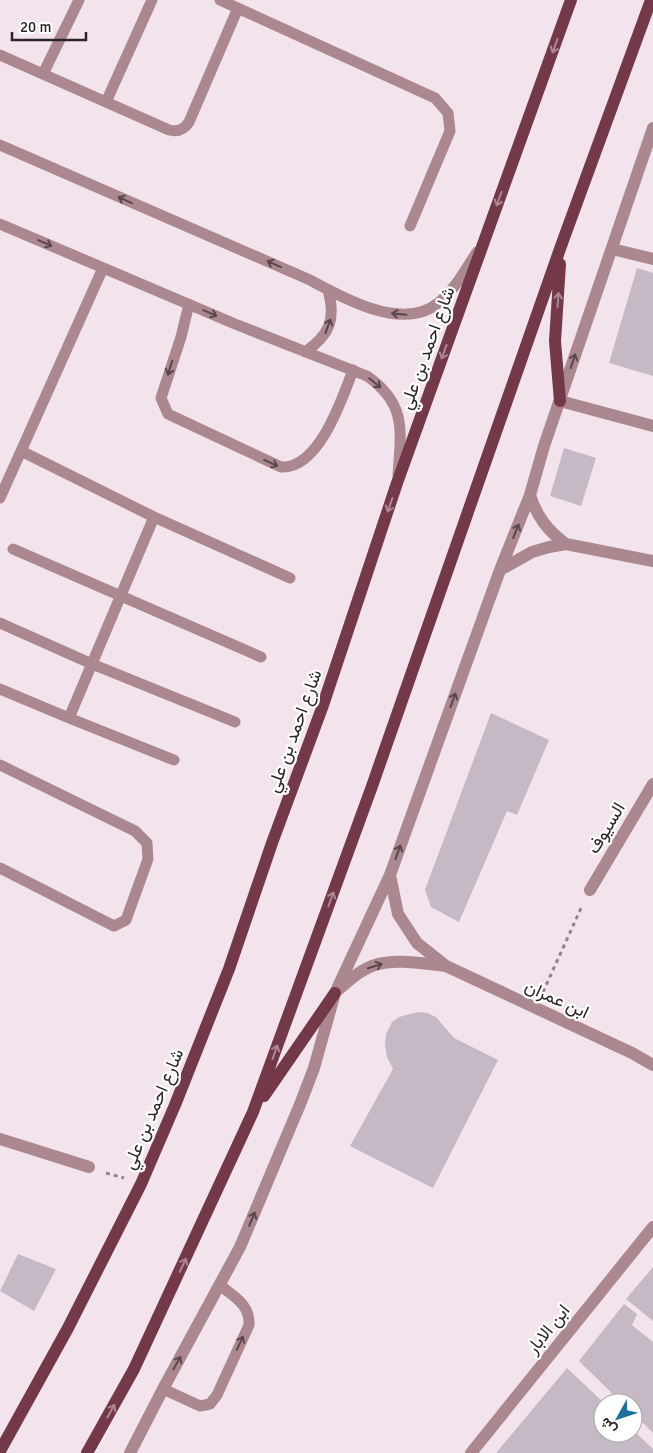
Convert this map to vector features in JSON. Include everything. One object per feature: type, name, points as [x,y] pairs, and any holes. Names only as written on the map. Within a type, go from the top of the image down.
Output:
[{"type":"main road","name":"شارع احمد بن علي","points":[[0,1451],[68,1328],[141,1184],[175,1105],[229,969],[272,843],[325,699],[397,483],[571,0]]},
{"type":"main road","points":[[87,1453],[134,1369],[253,1112],[371,789],[561,246],[652,0]]},
{"type":"main road","points":[[560,401],[555,341],[561,246]]},
{"type":"main road","points":[[253,1112],[335,993]]},
{"type":"street","points":[[130,1453],[240,1247],[301,1102],[314,1068],[335,993],[390,874],[500,570],[530,495],[544,446],[653,128]]},
{"type":"street","points":[[612,249],[653,259]]},
{"type":"street","points":[[560,401],[653,426]]},
{"type":"street","points":[[530,495],[535,510],[543,523],[566,544]]},
{"type":"street","points":[[500,570],[532,552],[566,544],[653,561]]},
{"type":"street","name":"السيوف","points":[[590,890],[653,784]]},
{"type":"street","name":"ابن عمران","points":[[390,874],[398,914],[418,943],[446,966],[632,1053],[653,1065]]},
{"type":"street","name":"ابن عمران","points":[[335,993],[356,974],[375,965],[395,962],[446,966]]},
{"type":"street","points":[[0,1138],[89,1167]]},
{"type":"street","name":"ابن الابار","points":[[471,1453],[653,1227]]},
{"type":"lane","points":[[43,74],[78,0]]},
{"type":"lane","points":[[106,102],[152,0]]},
{"type":"lane","points":[[220,0],[435,98],[448,112],[450,131],[410,226]]},
{"type":"lane","points":[[0,55],[175,131],[186,127],[189,122],[238,8]]},
{"type":"lane","points":[[0,145],[310,280],[328,290],[378,310],[409,315],[423,312],[436,305],[452,290],[484,242]]},
{"type":"lane","points":[[0,224],[305,352],[353,370],[378,384],[390,396],[401,429],[397,483]]},
{"type":"lane","points":[[0,498],[103,268]]},
{"type":"lane","points":[[305,352],[317,344],[329,326],[332,304],[328,290]]},
{"type":"lane","points":[[189,304],[161,398],[168,414],[281,468],[290,468],[298,464],[315,448],[337,414],[353,370]]},
{"type":"lane","points":[[21,451],[154,517],[290,578]]},
{"type":"lane","points":[[69,718],[154,517]]},
{"type":"lane","points":[[14,549],[261,657]]},
{"type":"lane","points":[[0,624],[92,664],[235,722]]},
{"type":"lane","points":[[0,689],[174,760]]},
{"type":"lane","points":[[0,765],[135,831],[147,842],[148,859],[126,920],[114,926],[0,868]]},
{"type":"lane","points":[[163,1389],[200,1406],[210,1404],[217,1395],[249,1324],[249,1314],[242,1304],[220,1285]]},
{"type":"path","points":[[536,1008],[590,890]]},
{"type":"path","points":[[89,1167],[141,1184]]},
{"type":"building","points":[[637,268],[653,273],[653,376],[609,363]]},
{"type":"building","points":[[564,448],[596,458],[581,506],[550,496]]},
{"type":"building","points":[[491,713],[549,740],[517,815],[507,811],[459,922],[431,907],[425,890]]},
{"type":"building","points":[[418,1012],[436,1017],[454,1038],[498,1060],[433,1188],[350,1146],[393,1069],[387,1057],[385,1045],[386,1034],[392,1022],[399,1017]]},
{"type":"building","points":[[18,1254],[56,1269],[34,1311],[0,1291]]},
{"type":"building","points":[[653,1267],[653,1321],[626,1299]]},
{"type":"building","points":[[624,1304],[637,1314],[632,1325],[653,1342],[653,1433],[643,1423],[643,1393],[612,1393],[579,1361]]},
{"type":"building","points":[[567,1368],[593,1393],[593,1443],[643,1443],[643,1440],[653,1449],[653,1453],[496,1453]]}]
